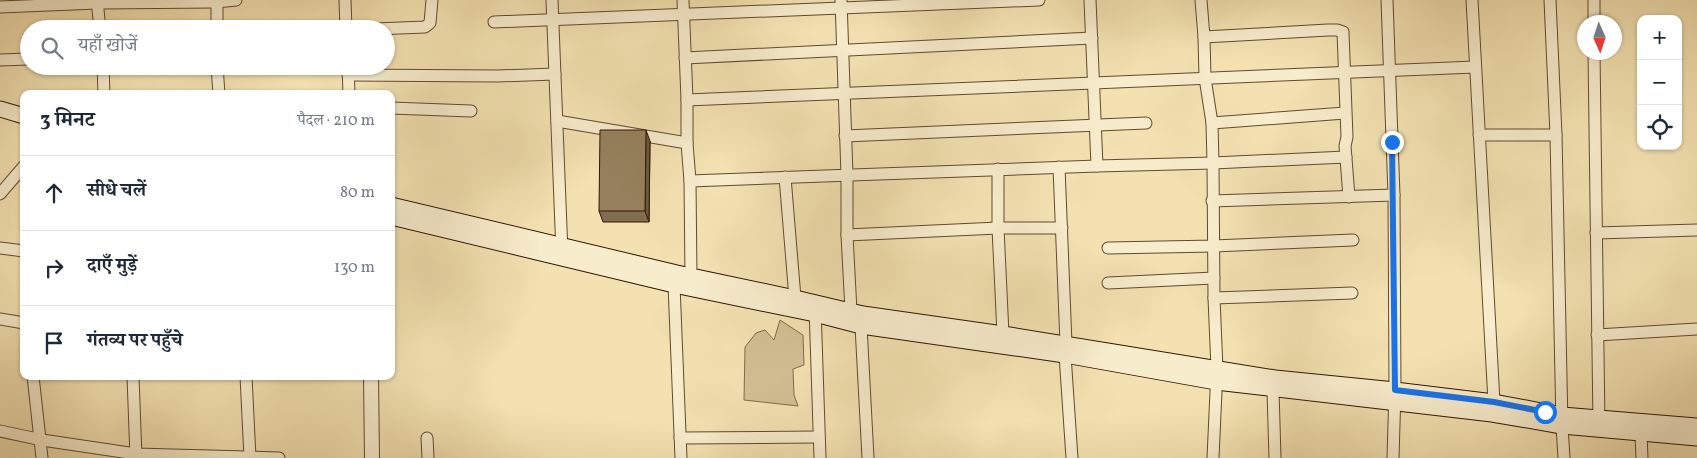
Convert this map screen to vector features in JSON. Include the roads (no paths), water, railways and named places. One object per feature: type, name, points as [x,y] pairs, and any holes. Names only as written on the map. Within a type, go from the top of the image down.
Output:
[{"type":"main road","points":[[0,100],[20,105]]},
{"type":"main road","points":[[0,109],[20,115]]},
{"type":"main road","points":[[395,206],[674,285],[815,308],[851,311],[1003,334],[1066,350]]},
{"type":"main road","points":[[395,218],[795,298],[861,326],[1066,350],[1216,376],[1273,390],[1494,402],[1562,421]]},
{"type":"main road","points":[[1216,376],[1275,378],[1394,396],[1492,414],[1599,424],[1697,426]]},
{"type":"main road","points":[[1599,424],[1641,434],[1697,438]]},
{"type":"street","points":[[0,7],[97,1],[236,0]]},
{"type":"street","points":[[345,0],[346,20]]},
{"type":"street","points":[[395,28],[425,27],[432,18],[432,0]]},
{"type":"street","points":[[552,0],[562,252]]},
{"type":"street","points":[[683,0],[687,143],[690,181],[691,276]]},
{"type":"street","points":[[494,22],[684,14],[841,4],[1038,0]]},
{"type":"street","points":[[1090,0],[1097,166]]},
{"type":"street","points":[[1201,0],[1205,78],[1212,122],[1216,376],[1213,458]]},
{"type":"street","points":[[1387,0],[1394,195],[1394,458]]},
{"type":"street","points":[[1472,0],[1494,402]]},
{"type":"street","points":[[1550,0],[1556,135],[1564,458]]},
{"type":"street","points":[[1594,0],[1594,15]]},
{"type":"street","points":[[97,1],[99,20]]},
{"type":"street","points":[[216,1],[216,20]]},
{"type":"street","points":[[841,4],[847,175],[846,236],[851,311]]},
{"type":"street","points":[[1204,37],[1337,30],[1343,32],[1346,157],[1349,197]]},
{"type":"street","points":[[685,58],[1092,38]]},
{"type":"street","points":[[0,60],[20,59]]},
{"type":"street","points":[[1594,60],[1599,424]]},
{"type":"street","points":[[687,100],[1476,67]]},
{"type":"street","points":[[395,73],[498,76],[555,74]]},
{"type":"street","points":[[103,75],[104,90]]},
{"type":"street","points":[[217,75],[218,90]]},
{"type":"street","points":[[348,75],[349,90]]},
{"type":"street","points":[[395,108],[471,112]]},
{"type":"street","points":[[1212,122],[1345,114]]},
{"type":"street","points":[[557,121],[687,143]]},
{"type":"street","points":[[845,136],[1146,123]]},
{"type":"street","points":[[1479,135],[1556,135]]},
{"type":"street","points":[[690,181],[1059,167],[1213,164],[1346,157]]},
{"type":"street","points":[[1059,167],[1072,458]]},
{"type":"street","points":[[998,169],[998,228],[1003,334]]},
{"type":"street","points":[[0,194],[20,171]]},
{"type":"street","points":[[785,177],[795,298]]},
{"type":"street","points":[[1212,201],[1394,195]]},
{"type":"street","points":[[846,236],[998,228],[1062,228]]},
{"type":"street","points":[[1596,233],[1697,230]]},
{"type":"street","points":[[1108,248],[1353,240]]},
{"type":"street","points":[[0,248],[20,250]]},
{"type":"street","points":[[1108,283],[1214,278]]},
{"type":"street","points":[[674,285],[681,458]]},
{"type":"street","points":[[1214,298],[1352,293]]},
{"type":"street","points":[[815,308],[820,458]]},
{"type":"street","points":[[0,319],[20,322]]},
{"type":"street","points":[[861,326],[868,458]]},
{"type":"street","points":[[1597,335],[1697,329]]},
{"type":"street","points":[[34,380],[42,440],[42,458]]},
{"type":"street","points":[[133,380],[136,456]]},
{"type":"street","points":[[246,380],[250,457]]},
{"type":"street","points":[[371,380],[372,458]]},
{"type":"street","points":[[1273,390],[1275,458]]},
{"type":"street","points":[[0,431],[136,456],[279,458]]},
{"type":"street","points":[[1641,434],[1642,458]]},
{"type":"street","points":[[680,438],[819,437]]},
{"type":"street","points":[[427,438],[428,458]]}]
